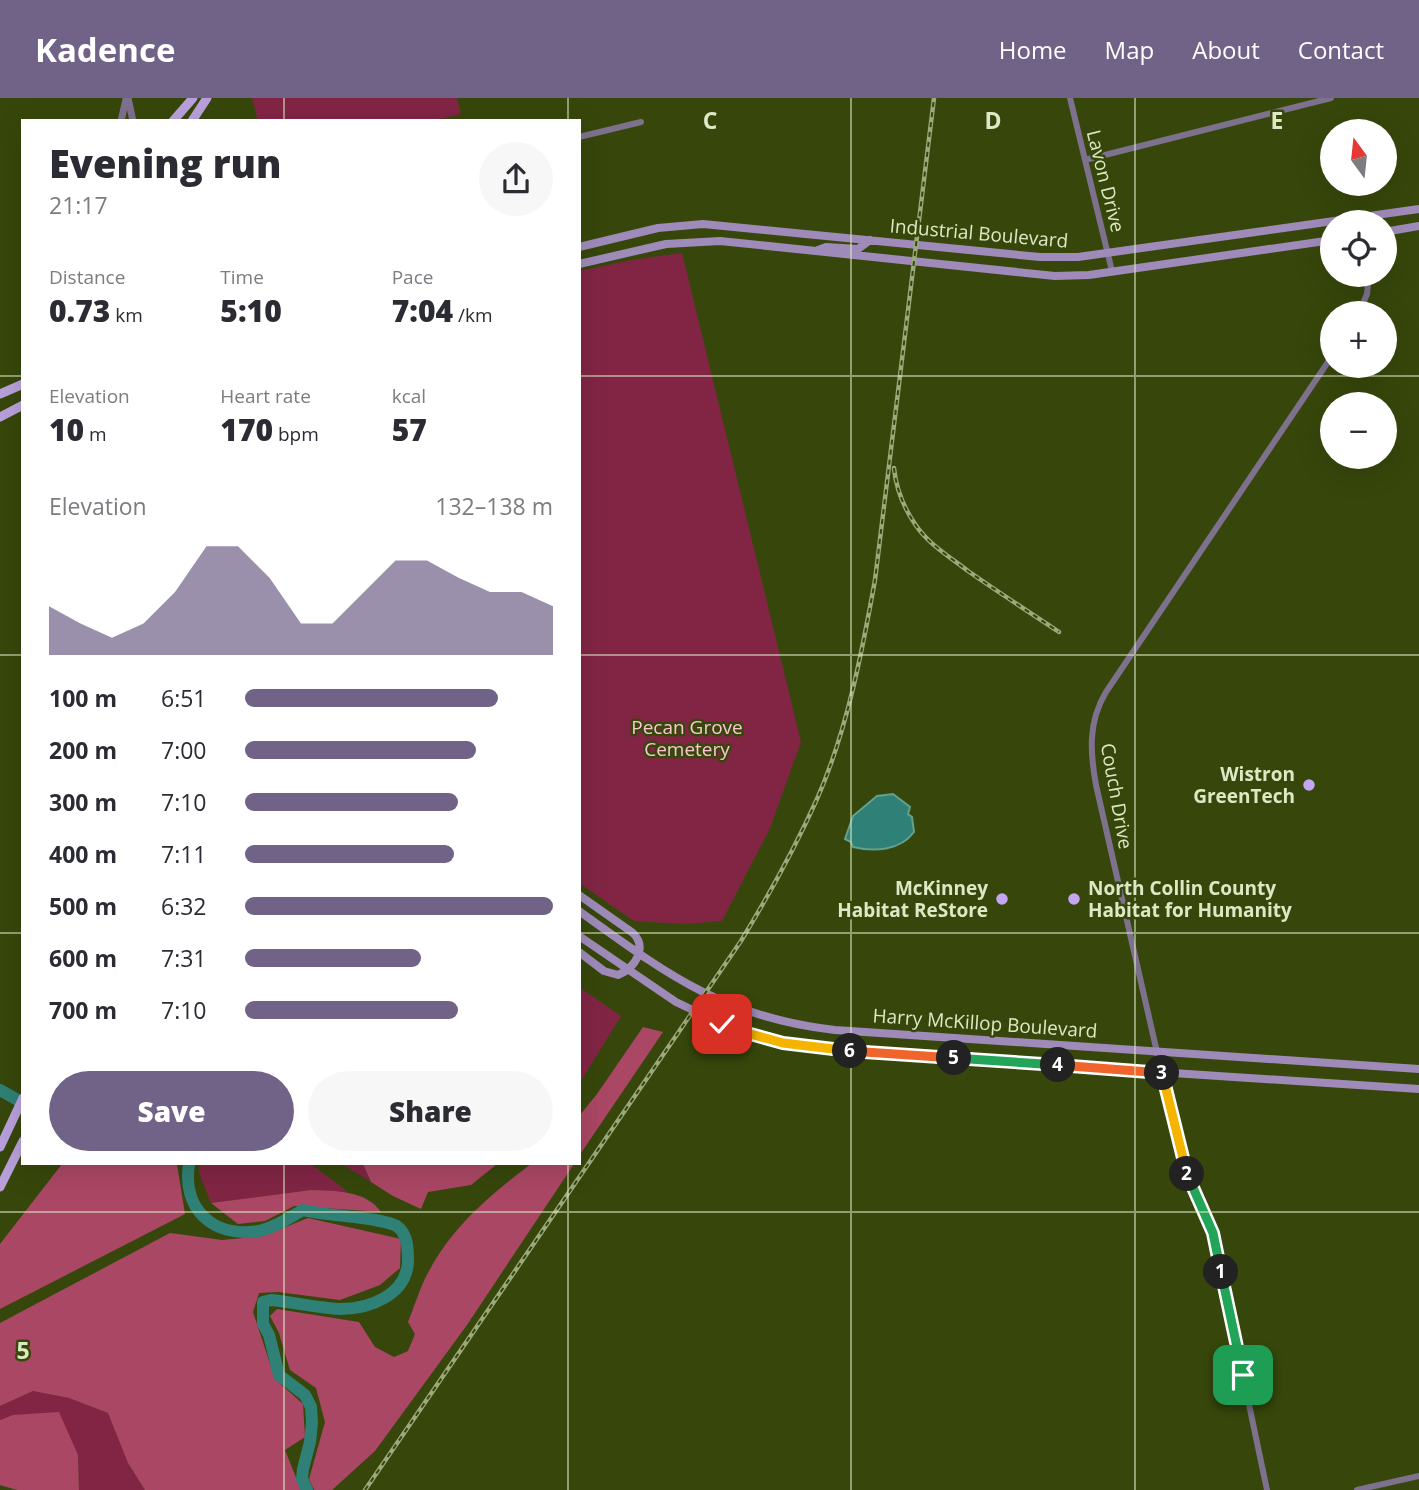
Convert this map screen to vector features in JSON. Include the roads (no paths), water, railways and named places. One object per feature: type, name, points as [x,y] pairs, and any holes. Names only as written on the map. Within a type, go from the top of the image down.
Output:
[{"type":"main road","points":[[175,119],[193,98]]},
{"type":"main road","points":[[193,119],[207,98]]},
{"type":"main road","name":"Industrial Boulevard","points":[[1397,213],[1419,209]]},
{"type":"main road","name":"Industrial Boulevard","points":[[581,247],[649,230],[694,224],[723,224],[1040,257],[1078,257],[1320,226]]},
{"type":"main road","points":[[1397,230],[1419,226]]},
{"type":"main road","points":[[808,234],[810,251],[826,247],[858,249],[870,240]]},
{"type":"main road","name":"Industrial Boulevard","points":[[581,264],[655,246],[691,241],[730,242],[1055,276],[1112,271],[1320,242]]},
{"type":"main road","points":[[0,394],[21,385]]},
{"type":"main road","points":[[0,417],[21,406]]},
{"type":"main road","points":[[581,896],[633,933],[639,939],[641,947],[628,971],[618,975],[604,971],[581,954]]},
{"type":"main road","name":"Harry McKillop Boulevard","points":[[581,912],[670,975],[712,998],[770,1019],[835,1030],[1419,1069]]},
{"type":"main road","name":"Harry McKillop Boulevard","points":[[581,937],[650,987],[712,1020],[783,1043],[834,1050],[1419,1089]]},
{"type":"main road","points":[[0,1147],[21,1102]]},
{"type":"main road","points":[[0,1187],[21,1144]]},
{"type":"street","points":[[122,119],[127,98]]},
{"type":"street","points":[[127,98],[132,119]]},
{"type":"street","name":"Lavon Drive","points":[[1070,98],[1112,271]]},
{"type":"street","points":[[1085,160],[1331,98]]},
{"type":"street","points":[[581,137],[640,122]]},
{"type":"street","name":"Couch Drive","points":[[1267,1490],[1213,1233],[1195,1196],[1184,1164],[1096,785],[1091,752],[1093,725],[1111,685],[1320,374]]},
{"type":"street","points":[[1357,1490],[1419,1476]]},
{"type":"water","points":[[893,794],[910,807],[908,814],[912,817],[914,832],[902,843],[886,848],[853,847],[851,842],[845,839],[853,816],[877,796]]},
{"type":"waterway","points":[[0,1090],[21,1102]]},
{"type":"waterway","points":[[189,1165],[190,1194],[196,1207],[204,1217],[227,1230],[264,1230],[303,1210],[391,1224],[398,1227],[406,1238],[406,1273],[394,1291],[374,1303],[340,1309],[271,1300],[263,1302],[263,1324],[269,1335],[279,1375],[305,1395],[311,1407],[310,1442],[302,1479],[307,1490]]},
{"type":"railway","points":[[365,1490],[741,941],[800,835],[828,773],[859,663],[875,580],[934,98]]},
{"type":"railway","points":[[894,468],[904,505],[926,538],[968,571],[1059,632]]},
{"type":"place","name":"Wistron GreenTech","points":[[1309,785]]},
{"type":"place","name":"McKinney Habitat ReStore","points":[[1002,899]]},
{"type":"place","name":"North Collin County Habitat for Humanity","points":[[1074,899]]},
{"type":"park label","name":"Pecan Grove Cemetery","points":[[687,738]]}]
